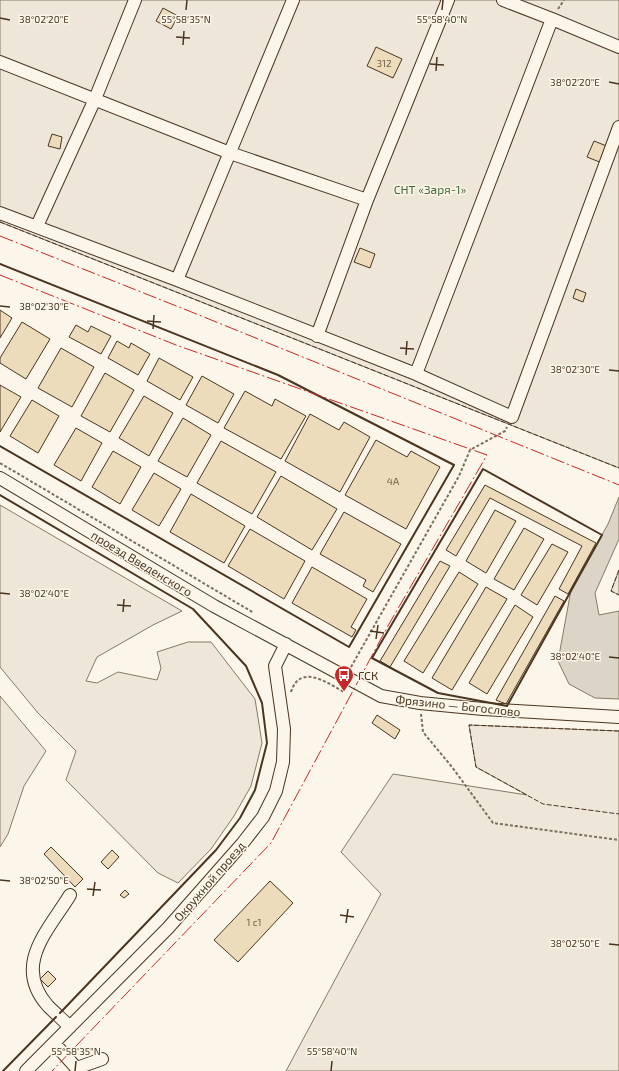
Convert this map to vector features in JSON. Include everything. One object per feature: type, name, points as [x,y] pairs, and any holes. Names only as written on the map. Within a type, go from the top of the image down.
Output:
[{"type":"street","points":[[37,226],[95,99],[135,0]]},
{"type":"street","points":[[177,280],[293,0]]},
{"type":"street","points":[[317,336],[367,200],[448,0]]},
{"type":"street","points":[[503,0],[619,47]]},
{"type":"street","points":[[416,374],[552,19]]},
{"type":"street","points":[[0,62],[230,153],[367,200]]},
{"type":"street","points":[[0,213],[177,280],[416,374],[512,417],[619,127]]},
{"type":"street","name":"проезд Введенского","points":[[0,478],[214,606],[286,644]]},
{"type":"street","name":"Фрязино — Богослово","points":[[286,644],[380,696],[420,703],[483,709],[619,717]]},
{"type":"street","name":"Окружной проезд","points":[[26,1071],[168,928],[242,844],[263,817],[276,791],[283,762],[284,729],[275,666],[286,644]]},
{"type":"street","points":[[70,894],[34,954],[32,966],[33,980],[47,1005],[70,1027]]},
{"type":"street","points":[[54,1043],[78,1070],[102,1059]]},
{"type":"path","points":[[345,676],[459,476],[470,450],[505,431],[512,417]]},
{"type":"path","points":[[0,463],[255,614]]},
{"type":"path","points":[[420,703],[423,732],[452,767],[492,823],[619,840]]},
{"type":"green space","name":"СНТ «Заря-1»","points":[[0,0],[619,0],[619,468],[0,222]]},
{"type":"green space","points":[[0,505],[182,611],[153,625],[97,657],[86,681],[97,683],[118,672],[157,680],[161,668],[157,652],[188,642],[211,642],[255,699],[262,743],[251,786],[234,816],[211,849],[178,883],[158,873],[66,780],[76,751],[38,713],[0,667]]},
{"type":"green space","points":[[619,570],[619,595],[611,591]]},
{"type":"green space","points":[[0,696],[46,751],[24,786],[8,834],[0,847]]},
{"type":"green space","points":[[469,725],[619,731],[619,1071],[286,1071],[381,894],[341,852],[393,774],[527,795],[476,767]]},
{"type":"shaded area","points":[[619,497],[619,539],[595,593],[599,615],[619,611],[619,699],[595,698],[569,684],[558,661],[571,590],[608,524]]},
{"type":"building","points":[[163,8],[178,16],[171,29],[156,21]]},
{"type":"building","points":[[376,47],[402,59],[393,78],[367,66]]},
{"type":"building","points":[[52,134],[62,137],[60,149],[48,146]]},
{"type":"building","points":[[594,141],[609,147],[602,163],[587,157]]},
{"type":"building","points":[[360,248],[375,254],[370,268],[354,262]]},
{"type":"building","points":[[576,289],[586,293],[583,302],[573,298]]},
{"type":"building","points":[[0,310],[12,318],[0,338]]},
{"type":"building","points":[[22,322],[50,339],[26,379],[0,363],[0,358]]},
{"type":"building","points":[[76,325],[88,332],[91,326],[111,336],[101,354],[69,337]]},
{"type":"building","points":[[117,341],[129,348],[131,343],[150,354],[138,375],[108,358]]},
{"type":"building","points":[[61,348],[94,367],[72,407],[38,388]]},
{"type":"building","points":[[159,358],[193,377],[180,400],[147,381]]},
{"type":"building","points":[[105,373],[134,390],[110,432],[81,416]]},
{"type":"building","points":[[202,376],[234,394],[218,423],[186,405]]},
{"type":"building","points":[[0,385],[21,397],[0,432]]},
{"type":"building","points":[[245,391],[272,406],[275,399],[306,416],[281,459],[224,428]]},
{"type":"building","points":[[144,396],[173,413],[149,456],[119,438]]},
{"type":"building","points":[[32,400],[59,416],[38,453],[10,436]]},
{"type":"building","points":[[310,414],[339,430],[344,422],[370,437],[340,492],[285,461]]},
{"type":"building","points":[[183,418],[211,435],[187,477],[158,461]]},
{"type":"building","points":[[76,428],[102,443],[81,481],[54,465]]},
{"type":"building","points":[[376,440],[407,457],[411,451],[440,467],[406,529],[345,495]]},
{"type":"building","points":[[221,441],[276,472],[252,514],[197,483]]},
{"type":"building","points":[[113,451],[141,467],[120,504],[92,487]]},
{"type":"building","points":[[154,473],[181,489],[159,526],[132,510]]},
{"type":"building","points":[[281,476],[337,509],[312,550],[257,517]]},
{"type":"building","points":[[485,485],[596,543],[568,594],[559,589],[582,546],[490,498],[456,556],[446,550]]},
{"type":"building","points":[[191,494],[245,526],[224,563],[170,532]]},
{"type":"building","points":[[495,510],[516,521],[486,573],[466,561]]},
{"type":"building","points":[[344,512],[401,544],[373,592],[363,586],[366,580],[320,554]]},
{"type":"building","points":[[524,528],[544,539],[514,590],[494,579]]},
{"type":"building","points":[[250,529],[305,561],[284,599],[228,566]]},
{"type":"building","points":[[552,544],[568,552],[537,605],[521,595]]},
{"type":"building","points":[[440,561],[450,566],[390,667],[380,661]]},
{"type":"building","points":[[312,567],[367,599],[351,627],[356,630],[352,637],[292,603]]},
{"type":"building","points":[[459,572],[478,584],[423,673],[404,661]]},
{"type":"building","points":[[486,587],[507,599],[452,690],[432,678]]},
{"type":"building","points":[[555,596],[564,601],[506,704],[496,700]]},
{"type":"building","points":[[515,605],[533,617],[487,694],[469,683]]},
{"type":"building","points":[[377,715],[400,730],[395,739],[372,723]]},
{"type":"building","points":[[51,847],[83,879],[75,887],[44,854]]},
{"type":"building","points":[[112,850],[119,857],[108,869],[101,862]]},
{"type":"building","points":[[270,881],[293,903],[238,962],[214,940]]},
{"type":"building","points":[[125,890],[129,894],[124,898],[120,895]]},
{"type":"building","points":[[48,971],[56,979],[48,987],[40,979]]},
{"type":"fence","points":[[0,222],[619,468]]},
{"type":"fence","points":[[619,570],[611,591],[619,595]]},
{"type":"fence","points":[[619,731],[469,725],[476,767],[543,804],[619,814]]},
{"type":"wall","points":[[0,264],[278,375],[454,465],[349,647],[0,446]]},
{"type":"wall","points":[[483,469],[602,535],[507,706],[438,693],[372,658],[483,469]]},
{"type":"wall","points":[[0,495],[193,609],[246,666],[262,703],[267,743],[255,790],[240,818],[216,850],[60,1013]]},
{"type":"wall","points":[[3,1071],[56,1017]]},
{"type":"power","points":[[0,236],[619,485]]},
{"type":"power","points":[[0,275],[176,345],[487,455],[389,624],[271,843],[52,1071]]},
{"type":"place","name":"ГСК","points":[[344,692]]}]
